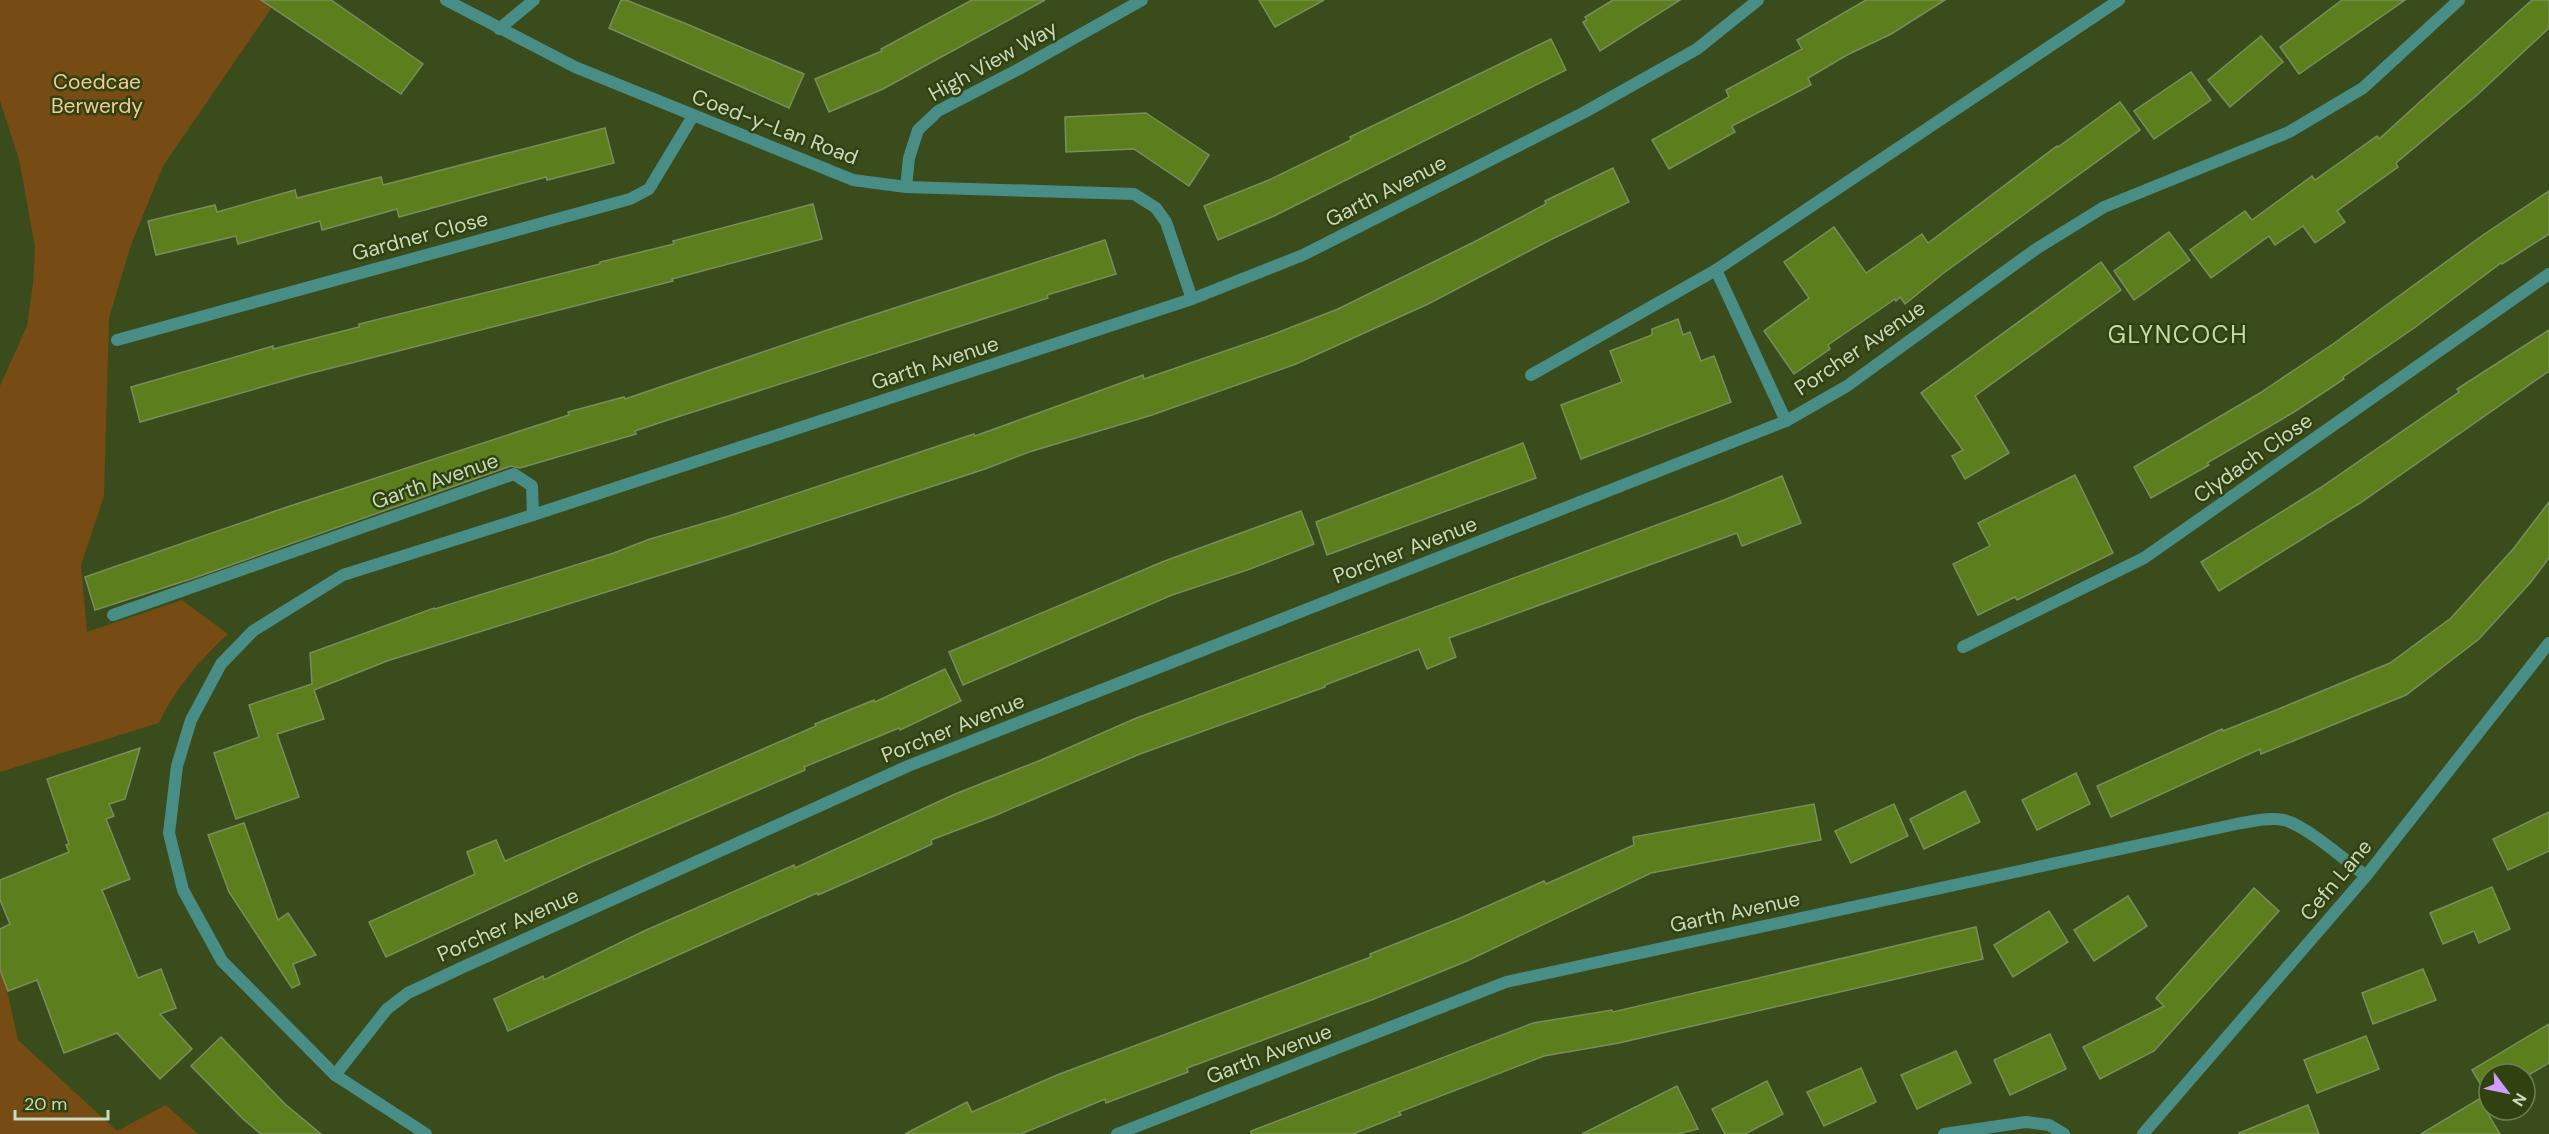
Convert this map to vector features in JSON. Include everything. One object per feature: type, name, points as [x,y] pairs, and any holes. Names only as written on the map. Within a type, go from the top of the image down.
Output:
[{"type":"street","name":"Coed-y-Lan Road","points":[[446,0],[575,67],[853,180],[906,188],[1134,194],[1156,208],[1166,222],[1192,299]]},
{"type":"street","points":[[499,29],[534,0]]},
{"type":"street","name":"High View Way","points":[[906,188],[909,158],[918,130],[938,111],[1019,69],[1142,0]]},
{"type":"street","name":"Garth Avenue","points":[[113,615],[514,474],[532,486],[533,515],[1192,299],[1303,255],[1582,112],[1697,49],[1758,0]]},
{"type":"street","points":[[1531,375],[1716,270],[2119,0]]},
{"type":"street","name":"Porcher Avenue","points":[[335,1075],[387,1009],[408,993],[908,766],[1786,421],[1847,386],[2036,249],[2103,207],[2289,132],[2363,88],[2459,0]]},
{"type":"street","name":"Gardner Close","points":[[117,340],[630,199],[649,189],[693,116]]},
{"type":"street","points":[[1716,270],[1786,421]]},
{"type":"street","name":"Clydach Close","points":[[1963,648],[2144,558],[2549,274]]},
{"type":"street","points":[[426,1134],[335,1075],[222,961],[183,890],[169,833],[177,766],[191,720],[221,664],[253,631],[343,575],[533,515]]},
{"type":"street","name":"Cefn Lane","points":[[2143,1134],[2366,876],[2549,643]]},
{"type":"street","name":"Garth Avenue","points":[[1117,1134],[1506,982],[2241,823],[2267,819],[2285,821],[2311,835],[2366,876]]},
{"type":"street","points":[[1944,1134],[2026,1122],[2049,1125],[2064,1134]]},
{"type":"green space","name":"Coedcae Berwerdy","points":[[0,0],[277,0],[163,166],[131,245],[109,318],[104,496],[81,565],[87,632],[182,600],[228,634],[189,675],[165,710],[159,723],[0,772],[0,386],[27,326],[35,247],[19,159],[0,101]]},
{"type":"green space","points":[[0,959],[18,1040],[117,1131],[166,1105],[198,1134],[0,1134]]},
{"type":"building","points":[[261,0],[331,0],[423,64],[401,94]]},
{"type":"building","points":[[621,0],[689,25],[804,74],[789,108],[609,28]]},
{"type":"building","points":[[972,0],[1045,0],[883,89],[829,112],[815,79],[882,51],[881,49]]},
{"type":"building","points":[[1259,0],[1324,0],[1275,27]]},
{"type":"building","points":[[1613,0],[1680,0],[1600,51],[1583,22],[1587,20],[1585,17]]},
{"type":"building","points":[[1866,0],[1945,0],[1891,34],[1847,55],[1808,78],[1811,85],[1732,126],[1735,132],[1669,169],[1652,140],[1729,97],[1726,90],[1802,49],[1797,40]]},
{"type":"building","points":[[2342,0],[2405,0],[2299,74],[2280,47]]},
{"type":"building","points":[[2532,0],[2549,0],[2549,28],[2476,96],[2396,163],[2398,167],[2337,211],[2345,222],[2315,243],[2303,226],[2275,245],[2269,236],[2211,278],[2190,250],[2245,211],[2252,220],[2312,176],[2315,180],[2377,136],[2379,139]]},
{"type":"building","points":[[2261,36],[2283,62],[2230,107],[2208,80]]},
{"type":"building","points":[[1551,39],[1566,70],[1274,216],[1218,240],[1204,206],[1269,180],[1351,140],[1350,137]]},
{"type":"building","points":[[2191,72],[2211,100],[2154,139],[2134,111]]},
{"type":"building","points":[[2120,102],[2140,130],[1945,272],[1905,304],[1900,297],[1896,301],[1895,299],[1828,345],[1830,349],[1794,374],[1764,331],[1809,298],[1784,262],[1834,227],[1866,273],[1922,234],[1928,243],[2057,146]]},
{"type":"building","points":[[1146,113],[1209,155],[1189,186],[1134,149],[1066,152],[1065,117]]},
{"type":"building","points":[[605,128],[614,163],[547,180],[546,177],[399,217],[397,209],[322,230],[320,221],[238,244],[236,236],[156,255],[148,221],[215,205],[217,212],[295,190],[297,198],[381,177],[383,185]]},
{"type":"building","points":[[1613,168],[1629,202],[1552,239],[1428,304],[1296,364],[1152,415],[1029,452],[985,469],[708,560],[387,661],[314,690],[324,719],[277,734],[299,797],[236,819],[214,753],[259,737],[249,705],[312,684],[310,653],[434,608],[729,516],[974,434],[975,436],[1143,375],[1144,379],[1274,334],[1338,309],[1478,240],[1546,204],[1545,201]]},
{"type":"building","points":[[2549,191],[2549,234],[2501,263],[2414,328],[2343,377],[2344,379],[2294,412],[2207,463],[2209,465],[2151,498],[2134,467],[2260,393]]},
{"type":"building","points":[[813,204],[822,239],[672,279],[673,281],[304,375],[140,422],[131,387],[273,346],[273,349],[359,327],[359,324],[600,264],[600,262],[674,244],[673,241]]},
{"type":"building","points":[[2169,232],[2190,260],[2134,300],[2114,271]]},
{"type":"building","points":[[1105,240],[1116,274],[635,431],[636,434],[520,468],[511,466],[194,578],[95,610],[85,577],[284,508],[569,415],[568,412],[624,397],[625,399],[842,325]]},
{"type":"building","points":[[2101,262],[2121,290],[1975,396],[2009,453],[1965,479],[1952,456],[1963,450],[1921,393]]},
{"type":"building","points":[[1678,319],[1683,335],[1690,332],[1701,361],[1714,356],[1731,402],[1581,459],[1561,405],[1622,382],[1610,351],[1652,335],[1652,329]]},
{"type":"building","points":[[2549,330],[2549,371],[2360,503],[2219,591],[2201,562],[2320,488],[2459,392],[2457,389]]},
{"type":"building","points":[[1523,443],[1536,478],[1327,555],[1316,522]]},
{"type":"building","points":[[2075,475],[2113,553],[2017,600],[2015,597],[1978,615],[1953,564],[1990,546],[1978,523]]},
{"type":"building","points":[[1782,476],[1801,523],[1742,546],[1737,533],[1449,638],[1456,657],[1427,669],[1419,649],[1325,685],[1325,687],[1140,754],[931,840],[932,844],[904,857],[818,895],[817,893],[508,1031],[494,999],[543,976],[544,980],[644,931],[794,865],[795,868],[955,794],[1041,760],[1134,719],[1724,500]]},
{"type":"building","points":[[2549,502],[2549,558],[2530,583],[2479,639],[2406,695],[2261,754],[2260,749],[2111,817],[2097,786],[2222,729],[2223,731],[2390,663],[2451,618],[2514,548]]},
{"type":"building","points":[[1301,511],[1314,544],[1250,569],[1172,595],[963,685],[949,652],[1162,562]]},
{"type":"building","points":[[945,669],[961,701],[900,730],[899,728],[804,767],[805,770],[587,864],[386,957],[369,922],[475,874],[467,852],[496,840],[505,861],[816,726],[815,724],[874,700],[875,702]]},
{"type":"building","points":[[140,748],[125,799],[109,804],[114,816],[106,819],[130,879],[102,890],[138,978],[161,969],[176,1008],[160,1014],[192,1049],[160,1079],[117,1033],[64,1053],[37,980],[8,991],[0,970],[0,929],[10,924],[0,900],[0,880],[69,852],[66,845],[69,844],[47,779]]},
{"type":"building","points":[[2076,773],[2090,804],[2037,830],[2022,800]]},
{"type":"building","points":[[1965,791],[1980,822],[1924,849],[1910,819]]},
{"type":"building","points":[[1814,804],[1821,840],[1651,873],[1467,961],[1374,999],[1187,1068],[1188,1072],[1106,1103],[1105,1099],[1021,1134],[905,1134],[967,1102],[972,1112],[1057,1075],[1371,957],[1370,954],[1544,881],[1546,884],[1634,845],[1633,837]]},
{"type":"building","points":[[1894,804],[1908,836],[1851,863],[1835,831]]},
{"type":"building","points":[[2549,812],[2549,851],[2508,870],[2493,839]]},
{"type":"building","points":[[244,823],[278,920],[288,913],[316,955],[293,964],[300,984],[292,988],[229,892],[208,835]]},
{"type":"building","points":[[2492,887],[2510,929],[2479,943],[2474,931],[2443,944],[2430,913]]},
{"type":"building","points":[[2254,888],[2279,911],[2154,1051],[2100,1079],[2083,1047],[2164,1006],[2156,998]]},
{"type":"building","points":[[2128,896],[2147,926],[2094,961],[2074,930]]},
{"type":"building","points":[[2049,911],[2068,942],[2013,977],[1994,945]]},
{"type":"building","points":[[1976,927],[1983,959],[1619,1043],[1544,1056],[1399,1112],[1401,1115],[1353,1134],[1251,1134],[1251,1131],[1533,1023],[1612,1010],[1613,1012]]},
{"type":"building","points":[[2423,969],[2436,1000],[2373,1024],[2362,993]]},
{"type":"building","points":[[2549,1024],[2549,1063],[2537,1070],[2537,1062],[2485,1062]]},
{"type":"building","points":[[2050,1034],[2066,1069],[2010,1095],[1994,1060]]},
{"type":"building","points":[[2366,1036],[2379,1069],[2317,1093],[2304,1060]]},
{"type":"building","points":[[221,1037],[285,1104],[321,1134],[261,1134],[243,1119],[191,1066]]},
{"type":"building","points":[[1956,1051],[1971,1083],[1917,1109],[1901,1075]]},
{"type":"building","points":[[2477,1067],[2477,1078],[2472,1070]]},
{"type":"building","points":[[1861,1068],[1876,1102],[1824,1126],[1807,1092]]},
{"type":"building","points":[[1767,1081],[1783,1114],[1745,1134],[1725,1134],[1712,1109]]},
{"type":"building","points":[[1677,1086],[1698,1129],[1678,1134],[1582,1134]]},
{"type":"building","points":[[2477,1100],[2477,1122],[2493,1122],[2500,1134],[2421,1134]]},
{"type":"building","points":[[2308,1105],[2319,1134],[2239,1134],[2239,1133]]},
{"type":"district","name":"GLYNCOCH","points":[[2178,335]]}]
